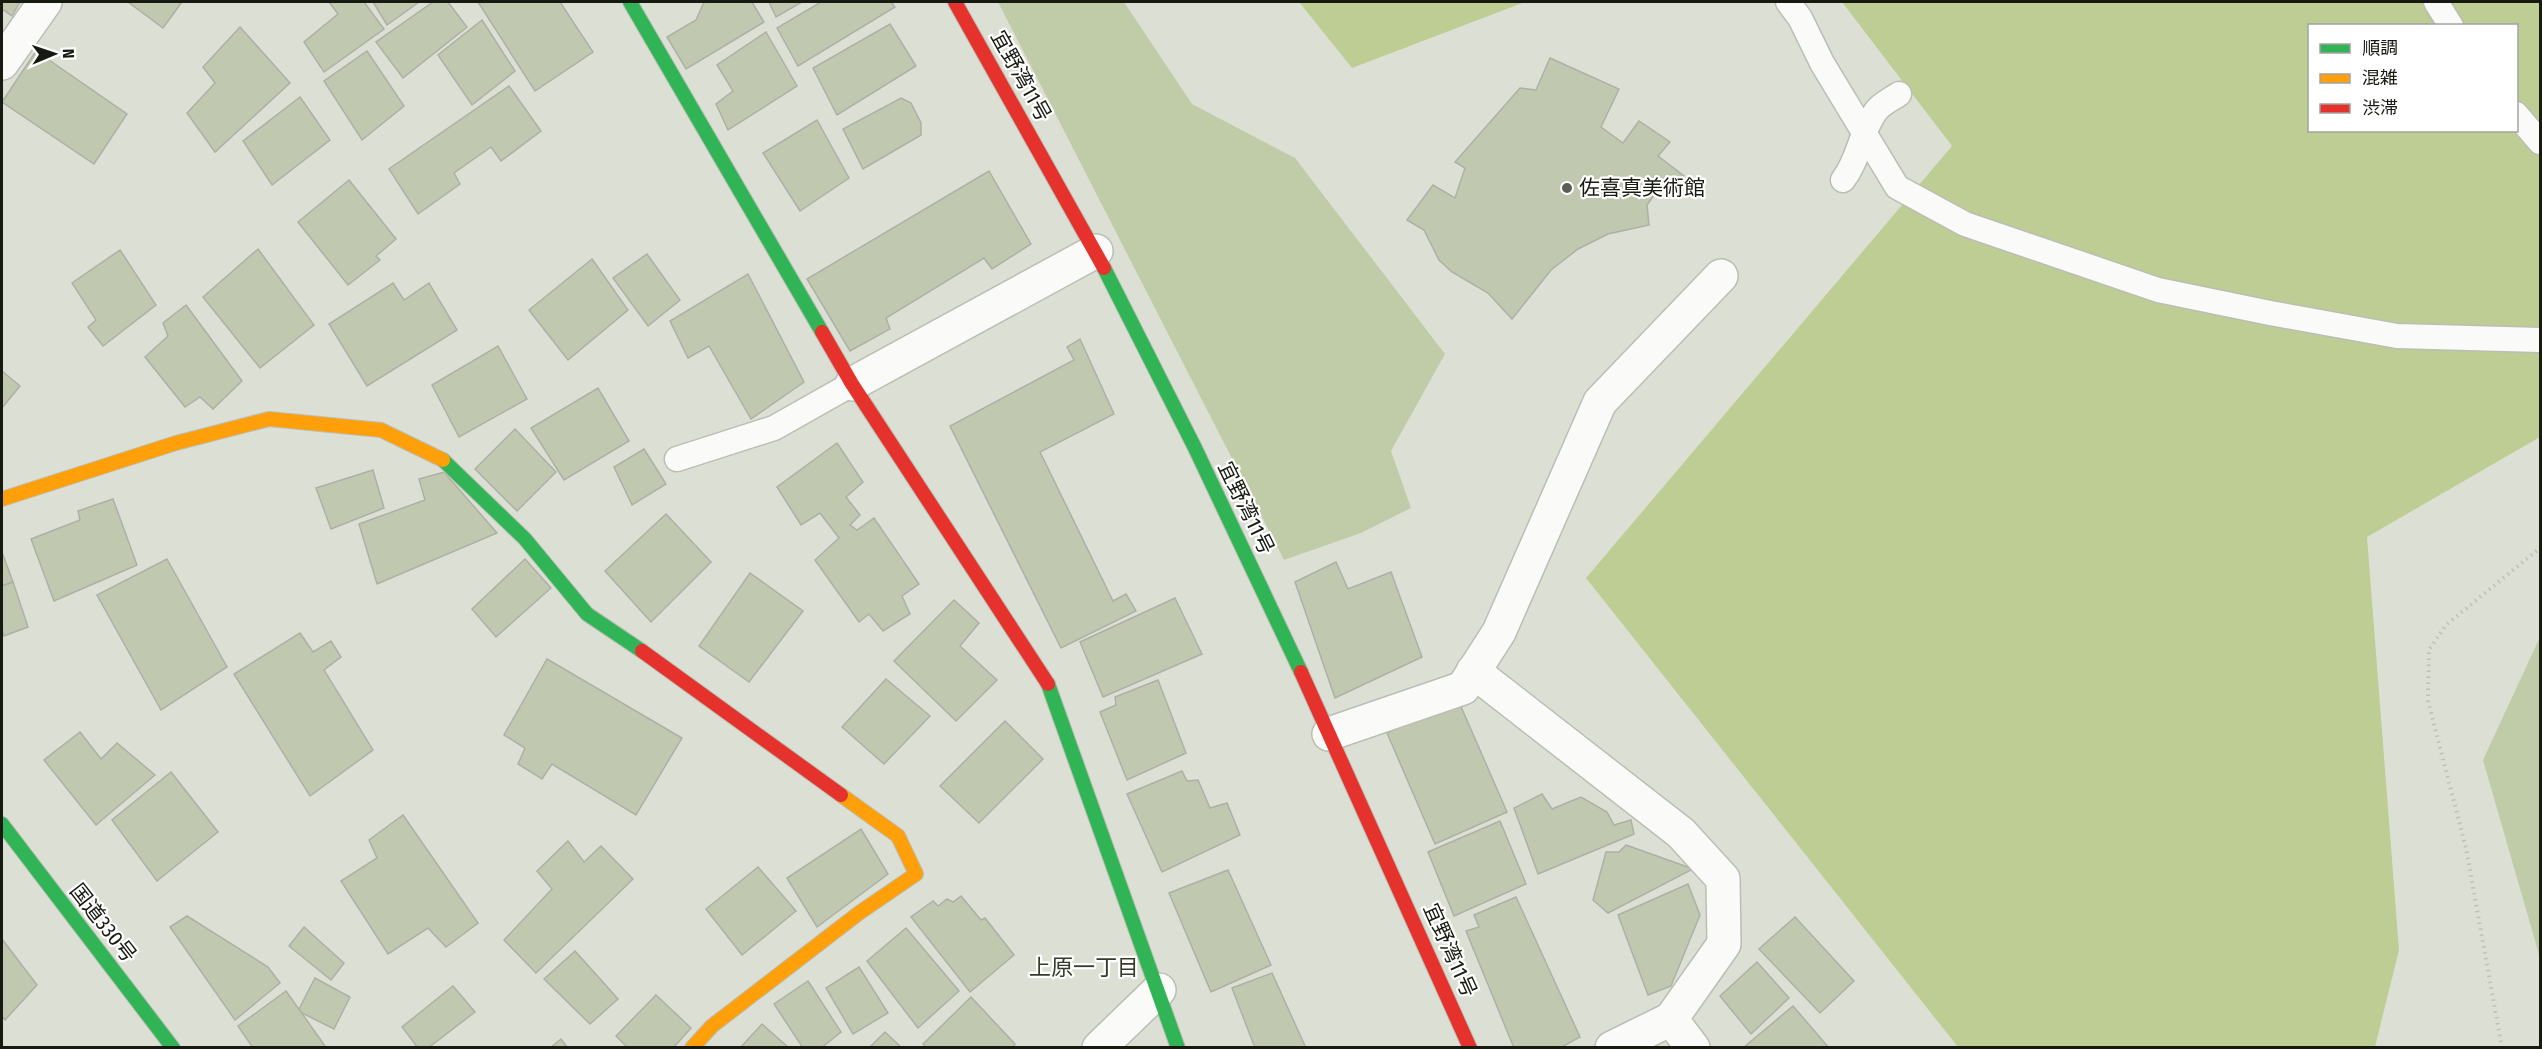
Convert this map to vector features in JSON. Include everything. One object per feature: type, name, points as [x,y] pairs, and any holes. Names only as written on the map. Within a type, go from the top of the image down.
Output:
[{"type":"main road","points":[[630,2],[852,384],[1050,686],[1178,1047]]},
{"type":"main road","name":"宜野湾11号","points":[[955,2],[1096,251],[1217,495],[1329,734],[1470,1047]]},
{"type":"main road","points":[[2,499],[176,443],[269,419],[381,430],[439,456],[525,539],[587,614],[663,665],[898,836],[916,874],[859,913],[712,1026],[692,1047]]},
{"type":"main road","name":"国道330号","points":[[2,824],[173,1047]]},
{"type":"street","points":[[2,63],[45,2]]},
{"type":"street","points":[[852,384],[1096,251]]},
{"type":"street","points":[[1329,734],[1463,688],[1499,632],[1600,402],[1721,276]]},
{"type":"street","points":[[1473,671],[1681,832],[1723,879],[1724,944],[1671,1019],[1612,1047]]},
{"type":"street","points":[[1099,1047],[1159,990]]},
{"type":"street","points":[[1671,1019],[1694,1047]]},
{"type":"lane","points":[[1788,2],[1800,18],[1822,63],[1897,187],[1965,224],[2157,290],[2397,336],[2541,340]]},
{"type":"lane","points":[[2436,2],[2450,24]]},
{"type":"lane","points":[[1843,180],[1854,165],[1864,133],[1877,110],[1899,94]]},
{"type":"lane","points":[[2518,115],[2541,142]]},
{"type":"lane","points":[[677,459],[774,428],[852,384]]},
{"type":"path","points":[[2502,1047],[2466,848],[2428,701],[2428,650],[2446,625],[2541,548]]},
{"type":"green space","points":[[998,2],[1124,2],[1192,104],[1295,158],[1445,354],[1391,451],[1411,508],[1361,533],[1284,560]]},
{"type":"green space","points":[[1299,2],[1525,2],[1352,68]]},
{"type":"green space","points":[[1842,2],[2540,2],[2540,437],[2367,537],[2399,950],[2375,1047],[1958,1047],[1586,578],[1952,146]]},
{"type":"green space","points":[[2540,637],[2540,958],[2483,760]]},
{"type":"building","points":[[2,2],[20,2],[12,16],[2,9]]},
{"type":"building","points":[[128,2],[182,2],[163,28]]},
{"type":"building","points":[[329,2],[364,2],[384,29],[324,72],[304,42],[338,14]]},
{"type":"building","points":[[373,2],[419,2],[387,25]]},
{"type":"building","points":[[433,2],[448,2],[467,27],[403,78],[376,42]]},
{"type":"building","points":[[478,2],[560,2],[593,52],[535,91]]},
{"type":"building","points":[[704,2],[752,2],[764,22],[686,69],[667,37],[696,20]]},
{"type":"building","points":[[769,2],[802,2],[776,17]]},
{"type":"building","points":[[821,2],[891,2],[895,7],[798,66],[777,28]]},
{"type":"building","points":[[482,20],[515,71],[472,105],[438,55]]},
{"type":"building","points":[[890,24],[916,66],[837,115],[813,68]]},
{"type":"building","points":[[240,27],[290,83],[215,152],[187,113],[215,83],[203,67]]},
{"type":"building","points":[[766,32],[797,86],[728,130],[716,104],[733,91],[717,65]]},
{"type":"building","points":[[36,51],[127,114],[94,164],[2,102]]},
{"type":"building","points":[[367,51],[404,106],[362,140],[324,81]]},
{"type":"building","name":"佐喜真美術館","points":[[1550,58],[1619,89],[1601,127],[1623,143],[1639,121],[1670,142],[1658,156],[1684,176],[1667,199],[1657,191],[1647,205],[1649,225],[1608,234],[1578,249],[1551,270],[1512,319],[1488,293],[1452,272],[1439,260],[1424,230],[1407,220],[1433,185],[1455,198],[1465,168],[1455,162],[1520,88],[1536,90]]},
{"type":"building","points":[[509,86],[541,131],[501,161],[491,147],[454,173],[460,184],[418,214],[389,169]]},
{"type":"building","points":[[300,97],[330,140],[272,185],[243,141]]},
{"type":"building","points":[[901,98],[911,103],[921,123],[921,135],[863,169],[843,129]]},
{"type":"building","points":[[817,120],[849,178],[800,211],[763,153]]},
{"type":"building","points":[[989,171],[1031,244],[992,269],[984,258],[886,318],[890,329],[850,351],[807,279]]},
{"type":"building","points":[[349,180],[396,239],[376,256],[380,260],[348,285],[298,222]]},
{"type":"building","points":[[258,249],[314,325],[260,368],[203,297]]},
{"type":"building","points":[[120,250],[156,305],[103,346],[88,327],[96,320],[72,283]]},
{"type":"building","points":[[647,254],[680,300],[648,326],[613,278]]},
{"type":"building","points":[[592,259],[628,310],[568,360],[529,310]]},
{"type":"building","points":[[748,274],[804,382],[751,419],[709,346],[688,358],[670,321]]},
{"type":"building","points":[[393,283],[404,300],[429,283],[457,330],[367,386],[329,324]]},
{"type":"building","points":[[186,305],[242,381],[213,409],[200,397],[185,407],[145,357],[168,336],[163,323]]},
{"type":"building","points":[[1080,339],[1114,414],[1040,452],[1113,601],[1126,594],[1136,611],[1061,648],[950,426],[1074,360],[1067,347]]},
{"type":"building","points":[[498,346],[527,399],[459,437],[432,385]]},
{"type":"building","points":[[2,371],[20,386],[2,408]]},
{"type":"building","points":[[598,388],[629,441],[564,480],[531,428]]},
{"type":"building","points":[[515,429],[556,472],[517,511],[475,469]]},
{"type":"building","points":[[837,443],[863,482],[846,497],[860,515],[850,525],[857,530],[874,518],[919,584],[902,596],[910,614],[883,631],[869,614],[859,622],[815,560],[839,538],[820,513],[801,525],[777,487]]},
{"type":"building","points":[[644,449],[666,484],[632,505],[614,467]]},
{"type":"building","points":[[373,470],[384,508],[331,529],[316,488]]},
{"type":"building","points":[[444,472],[497,533],[377,584],[359,524],[425,500],[419,479]]},
{"type":"building","points":[[113,499],[137,565],[54,601],[31,539],[80,520],[78,511]]},
{"type":"building","points":[[666,514],[711,562],[651,622],[605,571]]},
{"type":"building","points":[[2,552],[13,582],[2,586]]},
{"type":"building","points":[[167,559],[227,667],[161,710],[97,595]]},
{"type":"building","points":[[525,559],[551,588],[496,637],[472,609]]},
{"type":"building","points":[[1336,562],[1348,589],[1391,572],[1422,657],[1335,698],[1295,582]]},
{"type":"building","points":[[750,573],[803,611],[749,682],[699,646]]},
{"type":"building","points":[[13,582],[28,627],[4,636],[2,586]]},
{"type":"building","points":[[1175,598],[1202,654],[1103,697],[1080,642]]},
{"type":"building","points":[[954,600],[979,623],[960,646],[997,680],[956,721],[894,661]]},
{"type":"building","points":[[300,633],[313,652],[331,641],[341,657],[324,670],[373,750],[310,796],[234,674]]},
{"type":"building","points":[[547,659],[682,738],[636,815],[552,764],[542,779],[518,764],[525,748],[504,735]]},
{"type":"building","points":[[886,679],[930,716],[884,764],[842,727]]},
{"type":"building","points":[[1158,680],[1186,753],[1127,780],[1100,712],[1116,705],[1115,697]]},
{"type":"building","points":[[1459,702],[1507,812],[1435,844],[1387,733]]},
{"type":"building","points":[[1005,721],[1043,759],[979,823],[940,786]]},
{"type":"building","points":[[80,732],[101,759],[117,743],[155,775],[96,825],[44,760]]},
{"type":"building","points":[[1182,771],[1187,781],[1198,780],[1210,808],[1227,803],[1240,835],[1162,872],[1127,794]]},
{"type":"building","points":[[171,772],[218,832],[157,881],[112,820]]},
{"type":"building","points":[[1542,794],[1552,809],[1581,797],[1607,812],[1614,825],[1631,820],[1634,834],[1538,874],[1514,808]]},
{"type":"building","points":[[403,815],[478,923],[446,947],[428,928],[388,954],[341,881],[377,858],[369,840]]},
{"type":"building","points":[[1500,821],[1526,884],[1454,916],[1428,852]]},
{"type":"building","points":[[861,829],[888,874],[817,927],[787,878]]},
{"type":"building","points":[[568,841],[584,862],[601,846],[633,879],[536,973],[504,940],[552,889],[537,871]]},
{"type":"building","points":[[1626,845],[1693,869],[1608,913],[1593,900],[1606,852],[1619,852]]},
{"type":"building","points":[[758,867],[796,911],[742,955],[706,909]]},
{"type":"building","points":[[1228,870],[1271,965],[1211,992],[1169,893]]},
{"type":"building","points":[[1688,884],[1700,915],[1671,986],[1648,995],[1618,915]]},
{"type":"building","points":[[961,896],[981,920],[985,918],[1014,955],[970,992],[911,917],[933,901],[938,906],[947,899],[953,902]]},
{"type":"building","points":[[1516,897],[1580,1037],[1560,1048],[1514,1048],[1466,931],[1479,927],[1474,915]]},
{"type":"building","points":[[187,916],[268,967],[280,983],[235,1020],[170,927]]},
{"type":"building","points":[[1795,917],[1854,981],[1820,1013],[1759,949]]},
{"type":"building","points":[[304,927],[344,963],[331,980],[289,946]]},
{"type":"building","points":[[906,928],[959,991],[918,1028],[867,961]]},
{"type":"building","points":[[2,939],[37,985],[5,1020],[2,1016]]},
{"type":"building","points":[[575,951],[618,999],[590,1024],[544,979]]},
{"type":"building","points":[[1757,962],[1789,998],[1751,1034],[1720,996]]},
{"type":"building","points":[[859,967],[888,1013],[853,1034],[826,988]]},
{"type":"building","points":[[1272,973],[1306,1048],[1255,1048],[1232,988]]},
{"type":"building","points":[[315,978],[350,997],[334,1029],[298,1011]]},
{"type":"building","points":[[808,981],[841,1032],[821,1048],[803,1048],[774,1004]]},
{"type":"building","points":[[453,986],[475,1012],[428,1048],[418,1048],[402,1027]]},
{"type":"building","points":[[286,991],[325,1046],[323,1048],[253,1048],[238,1026]]},
{"type":"building","points":[[656,995],[691,1028],[673,1048],[628,1048],[616,1036]]},
{"type":"building","points":[[971,997],[1015,1044],[1012,1048],[927,1048],[923,1044]]},
{"type":"building","points":[[1793,1006],[1829,1048],[1743,1048]]},
{"type":"building","points":[[762,1024],[789,1048],[740,1048]]},
{"type":"building","points":[[885,1032],[902,1048],[869,1048]]},
{"type":"building","points":[[561,1039],[568,1048],[550,1048]]},
{"type":"traffic: fast","points":[[630,2],[822,332]]},
{"type":"traffic: fast","points":[[1104,268],[1195,448],[1301,672]]},
{"type":"traffic: fast","points":[[443,460],[525,539],[587,614],[642,651]]},
{"type":"traffic: fast","points":[[1048,684],[1178,1048]]},
{"type":"traffic: fast","points":[[2,824],[173,1048]]},
{"type":"traffic: slow","points":[[2,499],[176,443],[269,419],[381,430],[443,460]]},
{"type":"traffic: slow","points":[[692,1048],[712,1026],[859,913],[916,874],[898,836],[841,795]]},
{"type":"traffic: jam","points":[[955,2],[1104,268]]},
{"type":"traffic: jam","points":[[822,332],[852,384],[1048,684]]},
{"type":"traffic: jam","points":[[642,651],[841,795]]},
{"type":"traffic: jam","points":[[1301,672],[1470,1048]]},
{"type":"place","name":"佐喜真美術館","points":[[1567,188]]},
{"type":"district","name":"上原一丁目","points":[[1084,967]]}]
